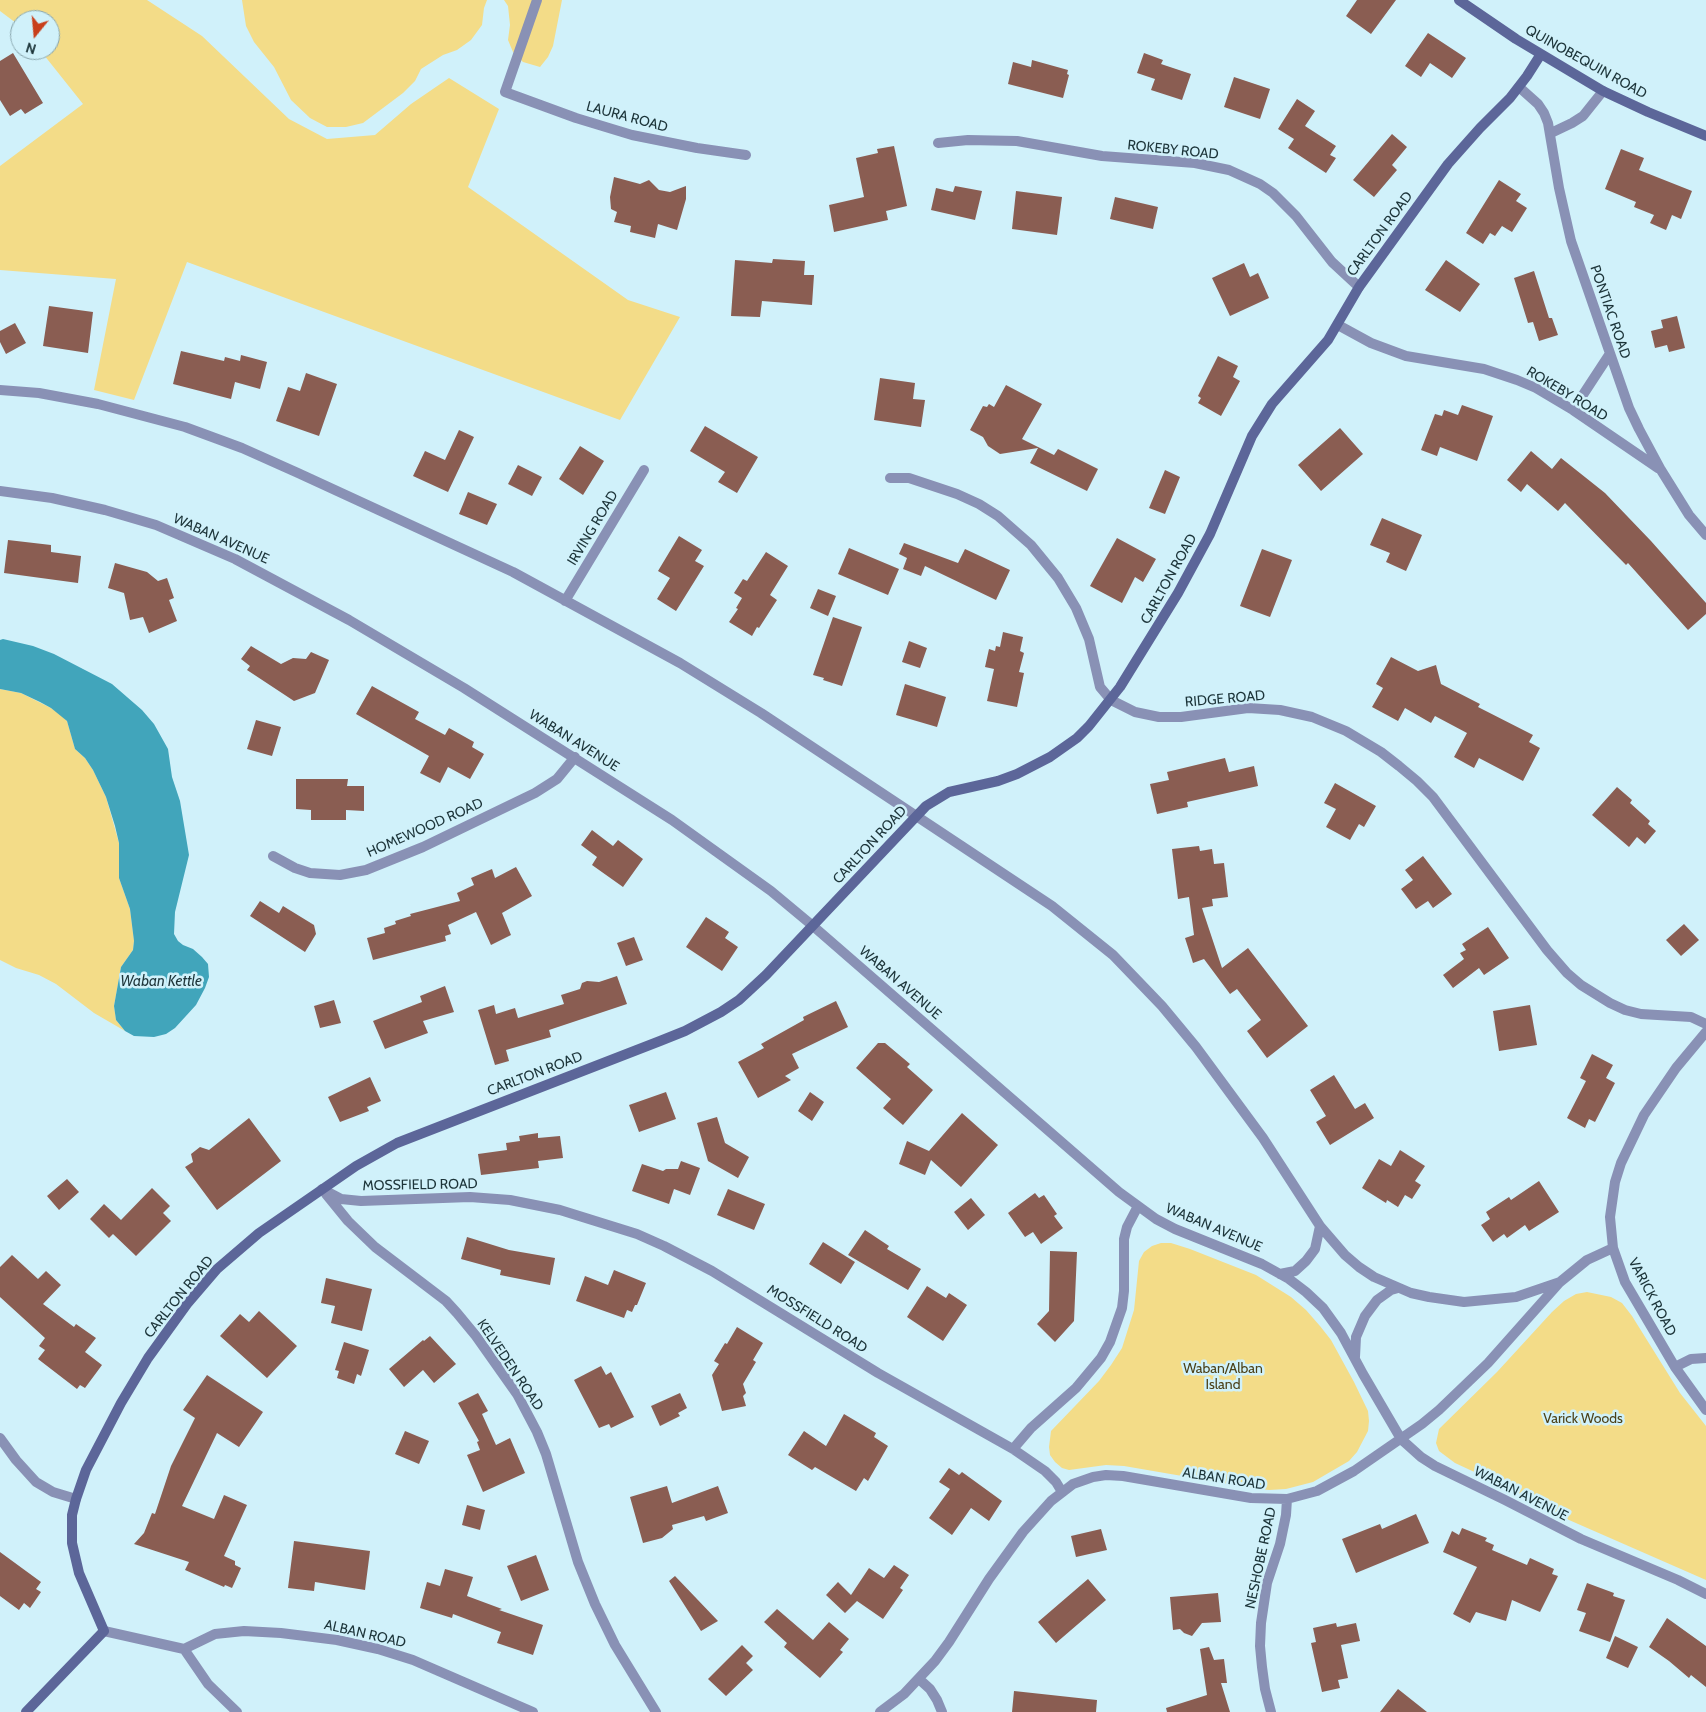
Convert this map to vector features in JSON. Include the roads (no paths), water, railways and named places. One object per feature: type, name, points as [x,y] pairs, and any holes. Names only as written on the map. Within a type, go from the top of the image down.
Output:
[{"type":"street","name":"LAURA ROAD","points":[[537,0],[505,92],[576,118],[626,133],[746,156]]},
{"type":"street","name":"QUINOBEQUIN ROAD","points":[[1459,0],[1540,54],[1603,91],[1706,136]]},
{"type":"street","name":"CARLTON ROAD","points":[[104,1631],[74,1558],[71,1530],[76,1499],[94,1454],[148,1358],[187,1304],[217,1270],[242,1246],[322,1189],[356,1166],[397,1143],[660,1041],[715,1015],[756,986],[917,815],[937,798],[949,792],[1011,776],[1050,757],[1077,738],[1111,700],[1130,673],[1193,567],[1210,534],[1252,436],[1261,420],[1272,404],[1316,355],[1338,325],[1359,286],[1448,164],[1519,87],[1540,54]]},
{"type":"street","name":"PONTIAC ROAD","points":[[1519,87],[1544,112],[1551,133],[1559,188],[1571,241],[1609,355],[1635,422],[1661,470],[1689,515],[1706,535]]},
{"type":"street","points":[[1551,133],[1583,116],[1603,91]]},
{"type":"street","name":"ROKEBY ROAD","points":[[938,143],[968,140],[1017,141],[1126,159],[1195,163],[1229,170],[1260,184],[1279,198],[1296,216],[1332,262],[1359,286]]},
{"type":"street","name":"ROKEBY ROAD","points":[[1338,325],[1371,343],[1406,356],[1502,374],[1536,388],[1573,410],[1661,470]]},
{"type":"street","points":[[1573,410],[1609,355]]},
{"type":"street","points":[[0,390],[39,393],[98,404],[176,424],[298,472],[484,558],[565,600],[709,680],[917,815],[1052,906],[1129,970],[1174,1019],[1229,1090],[1279,1161],[1320,1226],[1345,1255],[1359,1267],[1374,1277],[1398,1288],[1429,1297],[1464,1302],[1516,1297],[1560,1282]]},
{"type":"street","name":"IRVING ROAD","points":[[565,600],[644,470]]},
{"type":"street","points":[[890,478],[909,478],[957,494],[998,516],[1031,545],[1058,578],[1076,608],[1089,639],[1100,686],[1111,700]]},
{"type":"street","name":"WABAN AVENUE","points":[[0,491],[52,498],[105,510],[156,525],[208,546],[265,574],[349,620],[575,757],[694,835],[771,892],[813,926],[1086,1164],[1138,1206],[1175,1229],[1241,1255],[1280,1274],[1306,1292],[1326,1313],[1341,1334],[1401,1439],[1421,1457],[1442,1470],[1582,1539],[1706,1594]]},
{"type":"street","name":"RIDGE ROAD","points":[[1111,700],[1135,712],[1159,718],[1248,708],[1280,710],[1312,717],[1346,731],[1369,744],[1399,766],[1433,798],[1547,950],[1567,973],[1581,985],[1625,1010],[1641,1014],[1691,1017],[1706,1024]]},
{"type":"street","name":"HOMEWOOD ROAD","points":[[273,856],[295,868],[310,873],[340,875],[366,870],[423,847],[535,793],[557,779],[575,757]]},
{"type":"street","name":"VARICK ROAD","points":[[1706,1032],[1676,1068],[1644,1114],[1615,1182],[1610,1232],[1613,1248],[1625,1282],[1676,1367],[1706,1410]]},
{"type":"street","name":"MOSSFIELD ROAD","points":[[322,1189],[341,1199],[361,1201],[470,1197],[510,1200],[560,1210],[637,1234],[712,1271],[891,1381],[1013,1449],[1045,1471],[1056,1482],[1062,1492]]},
{"type":"street","name":"KELVEDEN ROAD","points":[[322,1189],[348,1221],[375,1247],[446,1301],[476,1336],[517,1394],[546,1454],[578,1562],[599,1612],[615,1645],[656,1712]]},
{"type":"street","points":[[1013,1449],[1031,1428],[1076,1388],[1101,1358],[1110,1342],[1122,1308],[1124,1291],[1124,1239],[1127,1227],[1138,1206]]},
{"type":"street","points":[[1280,1274],[1295,1270],[1306,1262],[1315,1249],[1320,1226]]},
{"type":"street","name":"ALBAN ROAD","points":[[880,1712],[904,1694],[919,1679],[949,1642],[1023,1532],[1038,1514],[1062,1492],[1074,1484],[1093,1477],[1106,1475],[1123,1476],[1251,1498],[1287,1499],[1317,1491],[1354,1471],[1439,1410],[1506,1344],[1560,1282],[1587,1260],[1613,1248]]},
{"type":"street","points":[[1355,1358],[1356,1337],[1365,1316],[1377,1300],[1391,1290],[1398,1288]]},
{"type":"street","points":[[1676,1367],[1691,1360],[1706,1358]]},
{"type":"street","points":[[0,1438],[16,1460],[36,1482],[54,1492],[76,1499]]},
{"type":"street","name":"NESHOBE ROAD","points":[[1271,1712],[1262,1667],[1260,1646],[1261,1623],[1267,1583],[1285,1522],[1287,1499]]},
{"type":"street","points":[[26,1712],[104,1631],[184,1649],[208,1684],[237,1712]]},
{"type":"street","name":"ALBAN ROAD","points":[[184,1649],[216,1634],[244,1631],[281,1633],[344,1642],[396,1654],[431,1666],[533,1712]]},
{"type":"street","points":[[919,1679],[930,1689],[942,1712]]},
{"type":"water","name":"Waban Kettle","points":[[3,639],[33,646],[54,654],[112,684],[142,710],[154,724],[168,749],[172,777],[180,801],[189,855],[175,912],[174,934],[178,941],[193,949],[208,964],[209,977],[196,1005],[175,1028],[166,1034],[154,1037],[134,1036],[125,1031],[116,1020],[114,1006],[121,967],[133,950],[134,941],[130,909],[119,878],[119,843],[115,826],[106,797],[93,770],[85,758],[75,749],[67,721],[40,702],[21,693],[0,689],[0,640]]},
{"type":"park label","name":"Waban/Alban Island","points":[[1223,1378]]},
{"type":"park label","name":"Varick Woods","points":[[1583,1419]]}]
